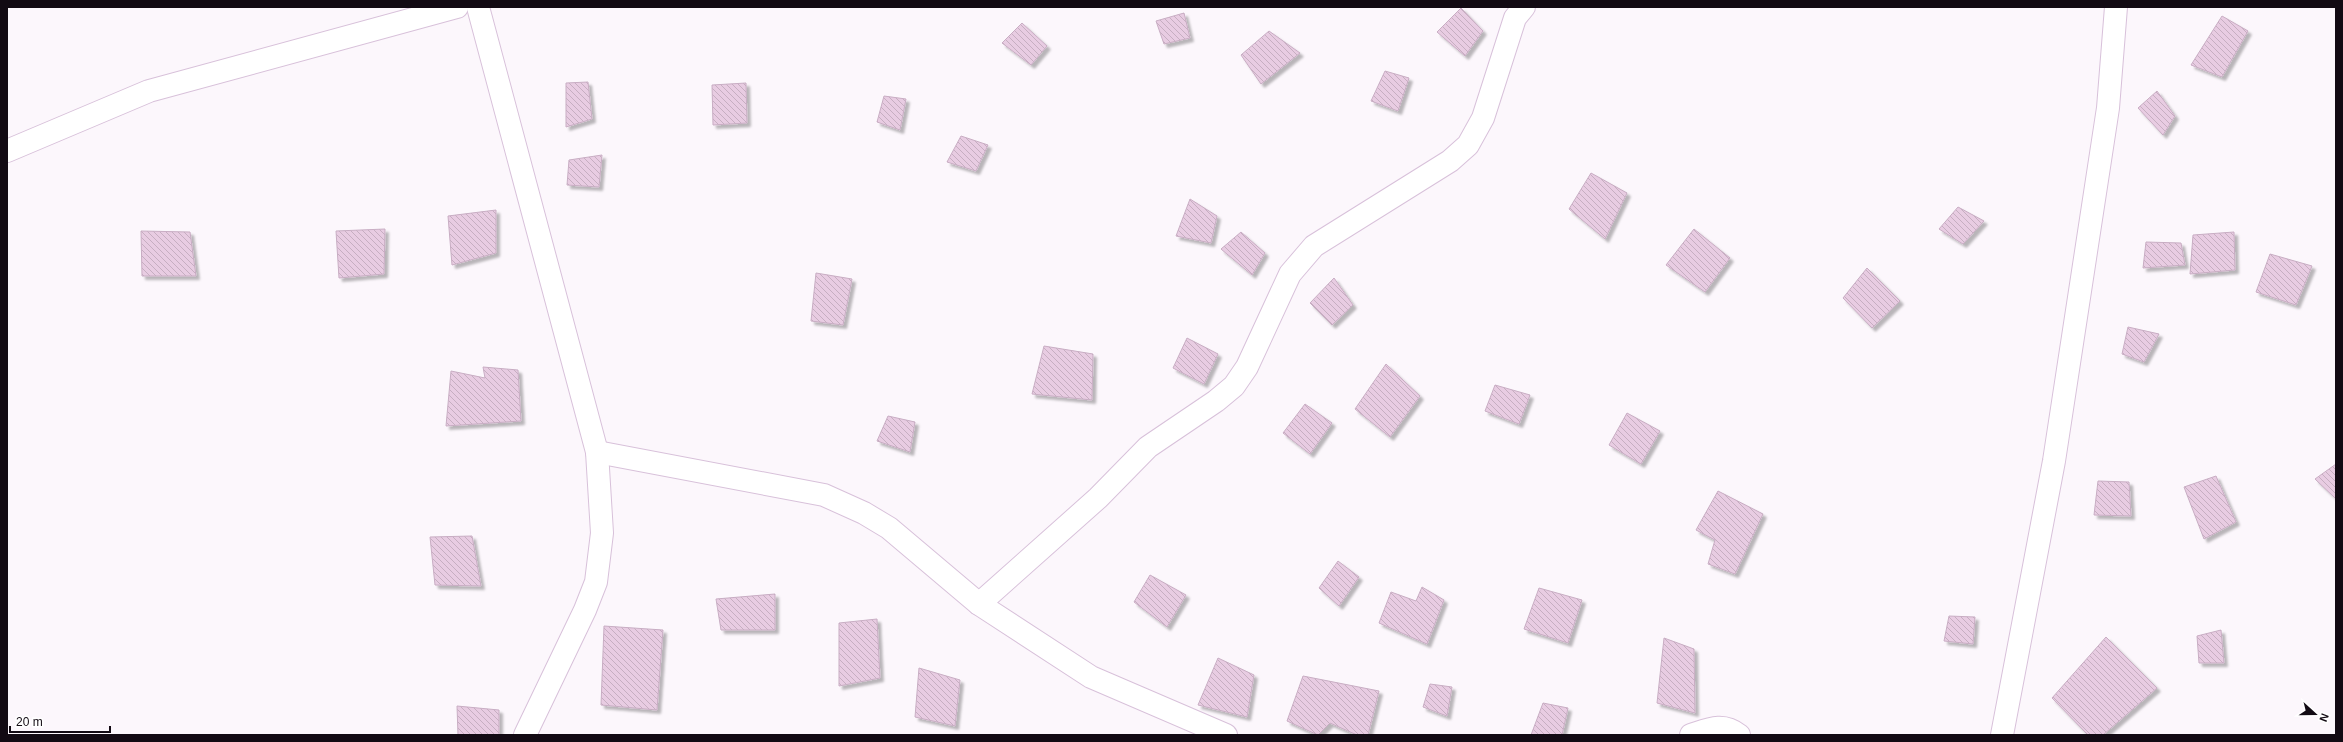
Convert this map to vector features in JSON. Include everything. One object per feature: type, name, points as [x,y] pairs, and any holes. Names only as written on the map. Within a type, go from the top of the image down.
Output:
[{"type":"street","points":[[7,151],[149,92],[456,7]]},
{"type":"street","points":[[478,7],[597,452],[602,533],[596,582],[586,610],[525,735]]},
{"type":"street","points":[[979,604],[1098,498],[1148,447],[1216,401],[1234,386],[1247,367],[1290,274],[1314,246],[1450,161],[1468,145],[1483,118],[1515,18],[1524,7]]},
{"type":"street","points":[[2002,735],[2054,461],[2108,108],[2116,7]]},
{"type":"street","points":[[597,452],[824,495],[864,513],[889,528],[979,604],[1091,677],[1226,735]]},
{"type":"street","points":[[1691,735],[1718,726],[1731,728],[1739,735]]},
{"type":"building","points":[[1461,8],[1483,31],[1465,56],[1437,32]]},
{"type":"building","points":[[1184,13],[1190,38],[1164,44],[1156,21]]},
{"type":"building","points":[[2222,16],[2248,31],[2222,77],[2191,65]]},
{"type":"building","points":[[1022,23],[1047,46],[1031,65],[1002,43]]},
{"type":"building","points":[[1269,31],[1300,53],[1261,84],[1241,55]]},
{"type":"building","points":[[1385,71],[1409,78],[1398,111],[1371,101]]},
{"type":"building","points":[[588,82],[592,119],[566,127],[566,83]]},
{"type":"building","points":[[746,83],[747,123],[713,125],[712,85]]},
{"type":"building","points":[[2157,91],[2175,116],[2163,135],[2138,108]]},
{"type":"building","points":[[884,96],[906,99],[900,130],[877,122]]},
{"type":"building","points":[[961,136],[988,145],[976,171],[947,162]]},
{"type":"building","points":[[602,155],[599,187],[567,185],[569,160]]},
{"type":"building","points":[[1591,173],[1627,193],[1605,239],[1569,209]]},
{"type":"building","points":[[1190,199],[1217,216],[1211,243],[1176,236]]},
{"type":"building","points":[[1958,207],[1984,221],[1963,244],[1939,229]]},
{"type":"building","points":[[496,210],[496,253],[452,265],[448,216]]},
{"type":"building","points":[[385,229],[384,274],[339,278],[336,231]]},
{"type":"building","points":[[1694,229],[1730,258],[1705,292],[1666,265]]},
{"type":"building","points":[[141,231],[190,232],[196,276],[142,276]]},
{"type":"building","points":[[1241,232],[1265,253],[1252,275],[1221,249]]},
{"type":"building","points":[[2234,232],[2235,270],[2190,274],[2193,235]]},
{"type":"building","points":[[2146,242],[2181,243],[2185,265],[2143,268]]},
{"type":"building","points":[[2270,254],[2312,266],[2296,305],[2256,292]]},
{"type":"building","points":[[1867,268],[1900,301],[1872,328],[1843,298]]},
{"type":"building","points":[[816,273],[852,279],[843,325],[811,321]]},
{"type":"building","points":[[1334,278],[1353,305],[1332,325],[1310,303]]},
{"type":"building","points":[[2128,327],[2159,334],[2144,362],[2122,354]]},
{"type":"building","points":[[1187,338],[1218,354],[1204,384],[1173,368]]},
{"type":"building","points":[[1044,346],[1093,354],[1092,400],[1032,394]]},
{"type":"building","points":[[1386,364],[1420,396],[1390,437],[1355,409]]},
{"type":"building","points":[[483,367],[518,370],[521,421],[446,426],[451,371],[485,378]]},
{"type":"building","points":[[1495,385],[1530,395],[1519,424],[1485,411]]},
{"type":"building","points":[[1305,404],[1332,423],[1310,454],[1283,433]]},
{"type":"building","points":[[1627,413],[1660,431],[1641,464],[1609,445]]},
{"type":"building","points":[[888,416],[915,422],[910,452],[877,441]]},
{"type":"building","points":[[2336,464],[2336,499],[2315,479]]},
{"type":"building","points":[[2216,476],[2236,522],[2204,539],[2184,487]]},
{"type":"building","points":[[2098,481],[2129,482],[2131,516],[2094,515]]},
{"type":"building","points":[[1718,491],[1763,514],[1735,574],[1708,564],[1715,540],[1696,530]]},
{"type":"building","points":[[472,536],[481,586],[435,585],[430,537]]},
{"type":"building","points":[[1338,561],[1359,577],[1339,606],[1319,588]]},
{"type":"building","points":[[1150,575],[1186,595],[1167,627],[1134,602]]},
{"type":"building","points":[[1422,587],[1444,600],[1427,644],[1379,623],[1391,592],[1416,601]]},
{"type":"building","points":[[1539,588],[1582,600],[1568,643],[1524,629]]},
{"type":"building","points":[[775,594],[775,630],[721,630],[716,599]]},
{"type":"building","points":[[1949,616],[1975,617],[1973,644],[1944,641]]},
{"type":"building","points":[[877,619],[880,678],[839,686],[839,623]]},
{"type":"building","points":[[604,626],[663,630],[657,710],[601,705]]},
{"type":"building","points":[[2221,630],[2224,663],[2199,663],[2197,636]]},
{"type":"building","points":[[2106,637],[2157,688],[2103,735],[2088,735],[2052,698]]},
{"type":"building","points":[[1664,638],[1694,649],[1695,713],[1657,703]]},
{"type":"building","points":[[1218,658],[1254,675],[1247,717],[1198,705]]},
{"type":"building","points":[[919,668],[960,680],[955,726],[915,717]]},
{"type":"building","points":[[1303,676],[1379,691],[1368,735],[1357,735],[1330,723],[1318,735],[1287,721]]},
{"type":"building","points":[[1430,684],[1452,687],[1447,716],[1423,707]]},
{"type":"building","points":[[1543,703],[1568,708],[1562,735],[1531,735]]},
{"type":"building","points":[[457,706],[499,710],[499,735],[458,735]]}]
